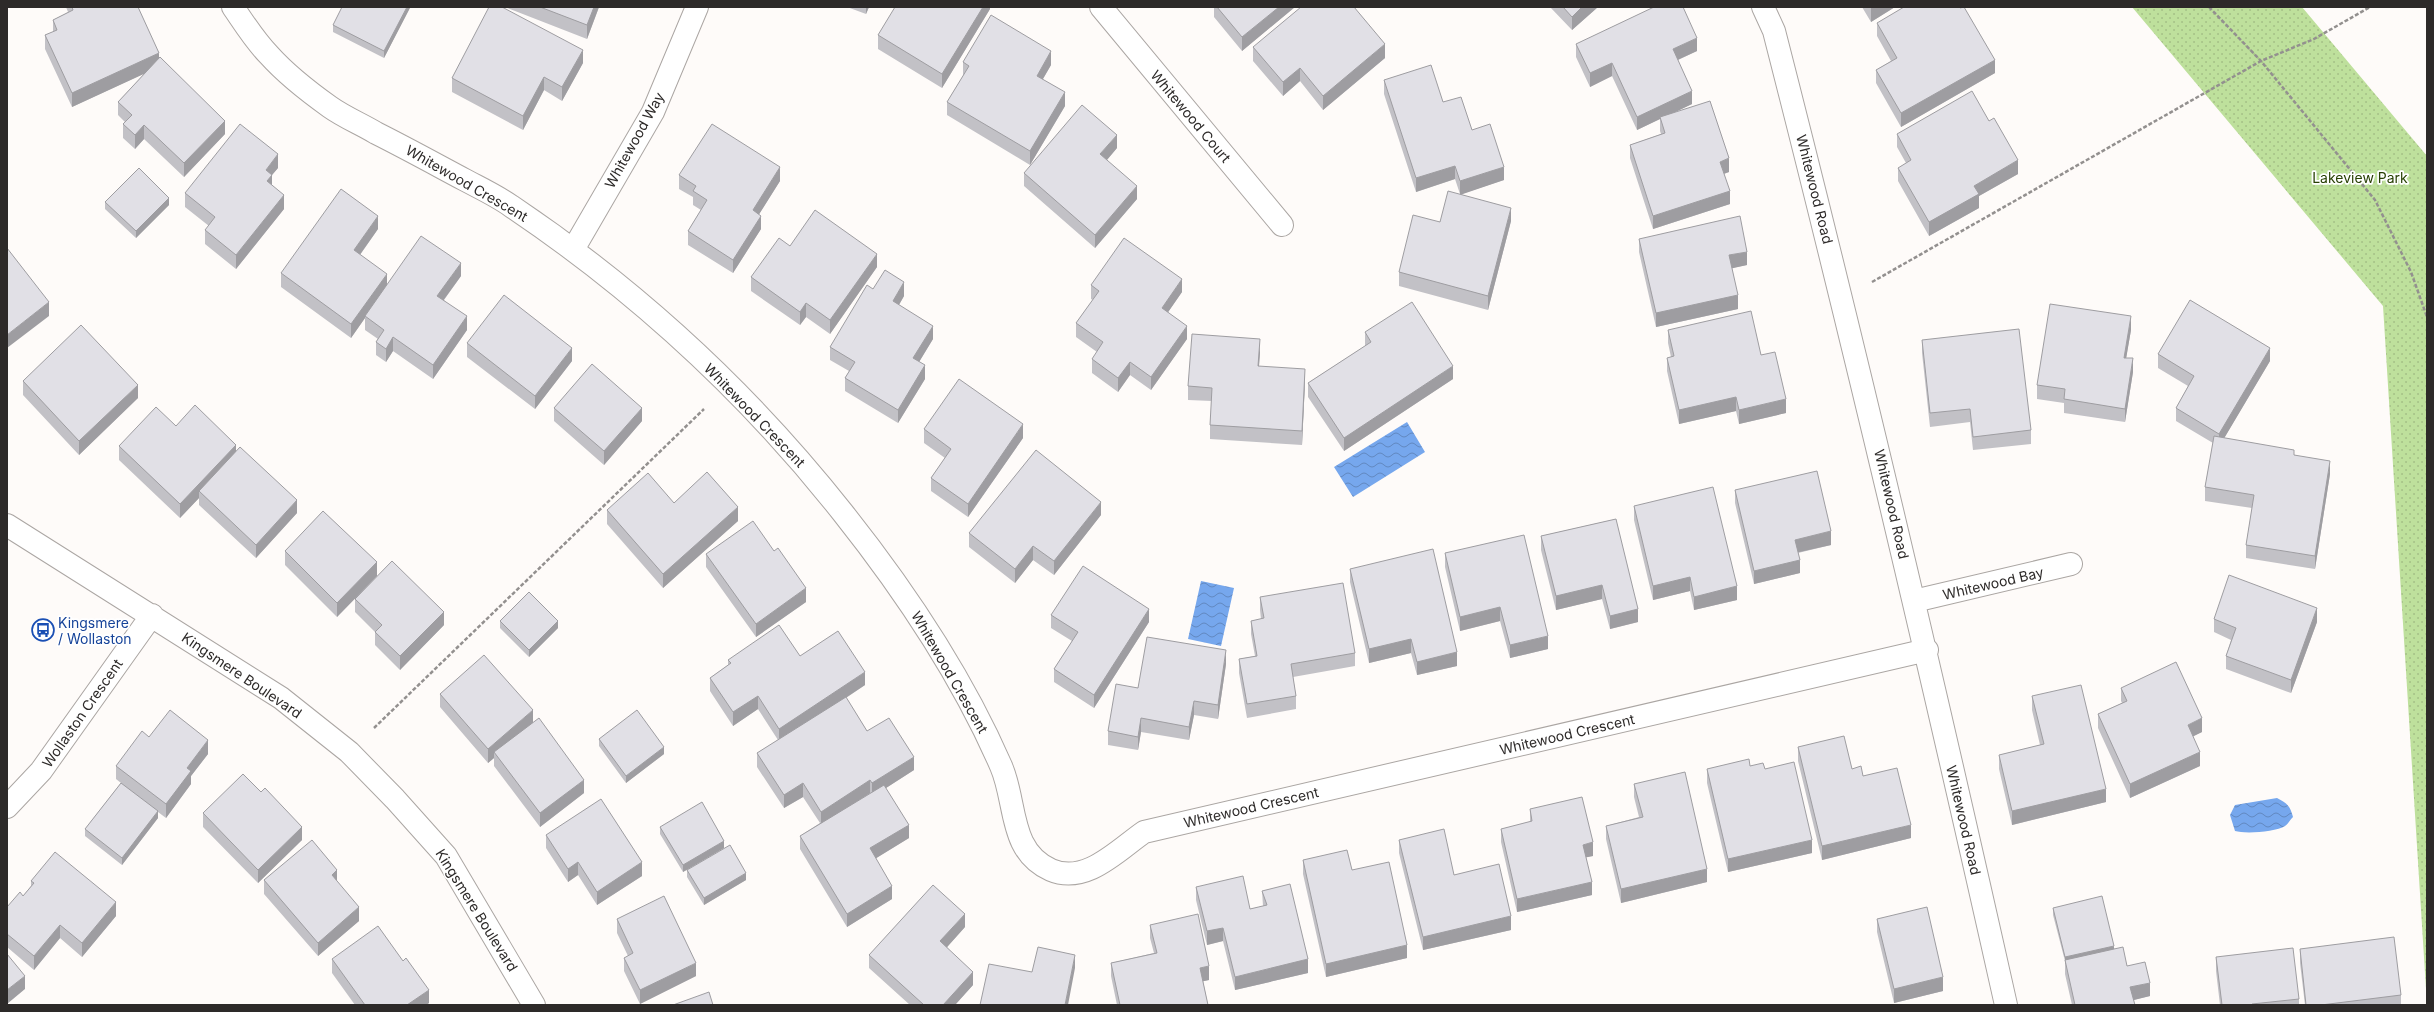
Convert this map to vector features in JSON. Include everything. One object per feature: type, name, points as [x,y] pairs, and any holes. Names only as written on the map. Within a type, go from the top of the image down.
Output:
[{"type":"street","name":"Whitewood Crescent","points":[[233,7],[268,55],[332,108],[507,203],[574,248],[660,319],[729,385],[804,463],[864,539],[928,629],[981,720],[1006,776],[1017,831],[1025,848],[1039,863],[1053,871],[1067,874],[1095,867],[1110,859],[1144,832],[1927,650]]},
{"type":"street","name":"Whitewood Way","points":[[574,248],[653,112],[697,7]]},
{"type":"street","name":"Whitewood Court","points":[[1101,7],[1282,225]]},
{"type":"street","name":"Whitewood Road","points":[[1763,7],[1774,32],[1831,252],[1927,650],[2006,1005]]},
{"type":"street","name":"Kingsmere Boulevard","points":[[7,525],[152,615],[281,698],[349,752],[446,856],[534,1005]]},
{"type":"street","name":"Whitewood Bay","points":[[1914,601],[2071,564]]},
{"type":"street","name":"Wollaston Crescent","points":[[7,807],[41,771],[152,615]]},
{"type":"path","points":[[2209,7],[2261,61],[2375,200],[2411,272],[2427,317]]},
{"type":"path","points":[[1875,282],[2261,61],[2314,39],[2370,7]]},
{"type":"path","points":[[383,719],[701,412]]},
{"type":"green space","name":"Lakeview Park","points":[[2132,7],[2302,7],[2427,156],[2427,1005],[2383,306]]},
{"type":"water","points":[[1407,422],[1425,452],[1353,497],[1334,467]]},
{"type":"water","points":[[1201,581],[1234,588],[1221,646],[1188,639]]},
{"type":"water","points":[[2277,798],[2288,805],[2292,813],[2293,817],[2286,825],[2275,830],[2260,832],[2235,831],[2230,815],[2235,805]]},
{"type":"building","points":[[72,7],[138,7],[159,53],[72,93],[45,35],[57,30],[53,20],[73,10]]},
{"type":"building","points":[[342,7],[407,7],[384,51],[333,25]]},
{"type":"building","points":[[489,7],[502,7],[583,50],[562,87],[544,77],[523,116],[452,78]]},
{"type":"building","points":[[540,7],[594,7],[587,25]]},
{"type":"building","points":[[895,7],[983,7],[942,74],[878,35]]},
{"type":"building","points":[[1217,7],[1279,7],[1242,37]]},
{"type":"building","points":[[1301,7],[1354,7],[1385,44],[1323,96],[1300,68],[1283,82],[1253,47]]},
{"type":"building","points":[[1563,7],[1582,7],[1572,17]]},
{"type":"building","points":[[1654,7],[1683,7],[1697,38],[1673,49],[1692,91],[1637,117],[1612,63],[1590,73],[1576,44]]},
{"type":"building","points":[[1904,7],[1964,7],[1995,60],[1901,113],[1876,70],[1897,58],[1877,23]]},
{"type":"building","points":[[991,15],[1051,51],[1037,76],[1065,92],[1030,151],[947,102],[969,66],[963,62]]},
{"type":"building","points":[[160,57],[225,121],[184,163],[144,125],[135,135],[123,124],[132,115],[118,102]]},
{"type":"building","points":[[1431,65],[1443,102],[1461,97],[1472,130],[1490,124],[1504,167],[1460,181],[1455,166],[1416,178],[1384,80]]},
{"type":"building","points":[[1972,91],[1989,121],[1994,118],[2018,160],[1974,186],[1979,194],[1929,222],[1898,168],[1911,160],[1897,134]]},
{"type":"building","points":[[1710,101],[1729,158],[1720,162],[1730,191],[1653,216],[1630,145],[1665,133],[1660,117]]},
{"type":"building","points":[[1082,105],[1117,135],[1100,154],[1137,186],[1095,235],[1024,173]]},
{"type":"building","points":[[240,124],[278,154],[266,170],[272,175],[267,181],[284,195],[236,255],[205,230],[215,217],[185,193]]},
{"type":"building","points":[[712,124],[780,167],[753,210],[761,216],[733,260],[688,231],[707,200],[693,191],[696,186],[679,175]]},
{"type":"building","points":[[139,168],[169,198],[136,231],[105,202]]},
{"type":"building","points":[[341,189],[378,216],[354,250],[387,274],[351,324],[281,273]]},
{"type":"building","points":[[1448,191],[1511,208],[1488,296],[1399,272],[1413,215],[1440,222]]},
{"type":"building","points":[[815,210],[877,254],[830,320],[806,303],[800,312],[751,277],[779,238],[790,246]]},
{"type":"building","points":[[1740,216],[1747,252],[1729,255],[1738,295],[1656,313],[1639,239]]},
{"type":"building","points":[[421,236],[461,263],[437,296],[467,316],[433,365],[393,337],[386,349],[376,342],[384,330],[365,316]]},
{"type":"building","points":[[1124,238],[1182,279],[1162,308],[1187,326],[1151,377],[1130,362],[1118,378],[1092,359],[1103,342],[1076,323],[1099,291],[1091,285]]},
{"type":"building","points":[[7,248],[49,302],[7,335]]},
{"type":"building","points":[[885,270],[904,282],[893,301],[933,326],[913,358],[925,365],[898,410],[845,378],[855,362],[830,347],[867,285],[873,289]]},
{"type":"building","points":[[504,295],[572,348],[535,396],[467,343]]},
{"type":"building","points":[[2190,300],[2270,348],[2219,434],[2176,408],[2194,376],[2158,354]]},
{"type":"building","points":[[1412,302],[1453,366],[1344,438],[1308,383],[1371,342],[1365,332]]},
{"type":"building","points":[[2050,304],[2131,316],[2124,358],[2133,358],[2125,409],[2064,399],[2065,389],[2037,385]]},
{"type":"building","points":[[1751,311],[1761,355],[1775,352],[1786,399],[1739,410],[1736,397],[1679,410],[1667,358],[1674,356],[1668,330]]},
{"type":"building","points":[[81,325],[138,385],[79,441],[23,381]]},
{"type":"building","points":[[2019,329],[2031,430],[1973,437],[1970,409],[1930,413],[1922,340]]},
{"type":"building","points":[[1192,334],[1260,339],[1258,366],[1305,369],[1302,431],[1210,425],[1212,388],[1188,386]]},
{"type":"building","points":[[592,364],[642,408],[604,451],[554,408]]},
{"type":"building","points":[[959,379],[1023,424],[968,504],[931,478],[951,449],[924,429]]},
{"type":"building","points":[[195,405],[236,445],[180,504],[119,446],[156,407],[176,426]]},
{"type":"building","points":[[2214,436],[2294,450],[2294,455],[2330,461],[2315,556],[2246,545],[2254,495],[2205,487]]},
{"type":"building","points":[[240,447],[297,500],[256,545],[199,491]]},
{"type":"building","points":[[1036,450],[1101,502],[1054,561],[1033,546],[1015,569],[969,533]]},
{"type":"building","points":[[1817,471],[1831,531],[1795,540],[1800,560],[1754,571],[1735,490]]},
{"type":"building","points":[[707,472],[738,507],[663,574],[607,510],[648,473],[674,503]]},
{"type":"building","points":[[1713,487],[1737,586],[1694,597],[1690,577],[1653,586],[1634,506]]},
{"type":"building","points":[[323,511],[377,562],[337,603],[285,551]]},
{"type":"building","points":[[1616,519],[1638,609],[1610,616],[1602,585],[1556,596],[1541,536]]},
{"type":"building","points":[[753,521],[774,551],[778,548],[806,588],[756,624],[706,554]]},
{"type":"building","points":[[1524,535],[1548,636],[1510,645],[1500,607],[1460,617],[1445,553]]},
{"type":"building","points":[[1433,549],[1457,652],[1417,662],[1411,639],[1369,649],[1350,569]]},
{"type":"building","points":[[392,561],[444,612],[400,656],[375,632],[382,625],[355,599]]},
{"type":"building","points":[[1083,566],[1149,609],[1094,695],[1054,669],[1078,632],[1051,615]]},
{"type":"building","points":[[2229,575],[2317,608],[2291,680],[2226,656],[2236,628],[2214,619]]},
{"type":"building","points":[[1343,583],[1355,653],[1291,664],[1296,696],[1247,704],[1239,659],[1257,656],[1251,621],[1264,618],[1260,597]]},
{"type":"building","points":[[529,592],[558,621],[529,650],[500,621]]},
{"type":"building","points":[[779,625],[800,656],[838,631],[865,672],[779,729],[758,696],[733,712],[710,678],[731,663],[728,660]]},
{"type":"building","points":[[1147,637],[1226,650],[1218,705],[1194,701],[1189,727],[1141,718],[1138,737],[1108,731],[1116,684],[1138,688]]},
{"type":"building","points":[[484,655],[533,710],[488,749],[440,694]]},
{"type":"building","points":[[2176,662],[2202,718],[2188,725],[2200,752],[2130,784],[2098,714],[2127,701],[2121,688]]},
{"type":"building","points":[[2081,685],[2106,789],[2012,811],[1999,755],[2044,744],[2032,696]]},
{"type":"building","points":[[846,697],[867,731],[889,718],[914,757],[872,783],[870,780],[821,812],[803,783],[784,795],[757,753]]},
{"type":"building","points":[[170,710],[208,740],[187,768],[191,771],[166,804],[116,766],[142,731],[149,737]]},
{"type":"building","points":[[637,710],[664,747],[626,776],[599,739]]},
{"type":"building","points":[[539,718],[584,780],[540,813],[494,752]]},
{"type":"building","points":[[1844,736],[1852,769],[1861,766],[1863,776],[1897,768],[1911,825],[1822,846],[1798,747]]},
{"type":"building","points":[[1749,759],[1750,766],[1763,763],[1765,769],[1794,762],[1812,840],[1728,859],[1707,769]]},
{"type":"building","points":[[1685,772],[1707,869],[1621,889],[1606,826],[1643,817],[1634,784]]},
{"type":"building","points":[[243,774],[261,792],[265,788],[302,827],[258,870],[203,813]]},
{"type":"building","points":[[121,783],[158,811],[122,858],[85,829]]},
{"type":"building","points":[[884,785],[909,825],[870,848],[892,886],[847,914],[800,836]]},
{"type":"building","points":[[1582,797],[1593,842],[1583,845],[1592,882],[1517,899],[1501,829],[1532,821],[1530,809]]},
{"type":"building","points":[[601,799],[642,862],[597,892],[578,862],[568,869],[546,835]]},
{"type":"building","points":[[702,802],[724,841],[683,865],[660,827]]},
{"type":"building","points":[[1444,829],[1454,875],[1499,864],[1511,916],[1423,937],[1399,840]]},
{"type":"building","points":[[312,840],[337,870],[332,875],[359,907],[318,943],[264,880]]},
{"type":"building","points":[[730,845],[746,873],[704,898],[687,870]]},
{"type":"building","points":[[1347,850],[1352,870],[1389,862],[1407,945],[1326,964],[1303,860]]},
{"type":"building","points":[[55,852],[116,902],[82,943],[60,925],[34,956],[7,934],[7,907],[20,892],[23,896],[34,883],[31,881]]},
{"type":"building","points":[[1243,876],[1250,909],[1267,905],[1262,891],[1290,884],[1308,959],[1235,977],[1223,928],[1207,931],[1196,887]]},
{"type":"building","points":[[933,885],[965,914],[940,941],[973,972],[943,1005],[924,1005],[869,955]]},
{"type":"building","points":[[664,896],[696,963],[640,990],[624,958],[633,953],[617,919]]},
{"type":"building","points":[[2102,896],[2114,946],[2065,957],[2053,908]]},
{"type":"building","points":[[1927,907],[1943,977],[1894,989],[1877,919]]},
{"type":"building","points":[[1198,914],[1209,966],[1200,968],[1208,1005],[1120,1005],[1111,963],[1157,953],[1150,925]]},
{"type":"building","points":[[378,926],[403,961],[406,958],[429,990],[407,1005],[365,1005],[332,959]]},
{"type":"building","points":[[2394,937],[2401,995],[2321,1005],[2306,1005],[2300,949]]},
{"type":"building","points":[[1038,947],[1075,955],[1065,1005],[980,1005],[989,964],[1032,972]]},
{"type":"building","points":[[2123,947],[2127,966],[2145,962],[2150,983],[2130,987],[2135,1005],[2075,1005],[2065,960]]},
{"type":"building","points":[[2293,948],[2299,999],[2252,1005],[2222,1005],[2216,957]]},
{"type":"building","points":[[7,954],[25,976],[7,990]]},
{"type":"building","points":[[709,992],[713,1005],[673,1005]]},
{"type":"place","name":"Kingsmere / Wollaston","points":[[43,630]]}]
